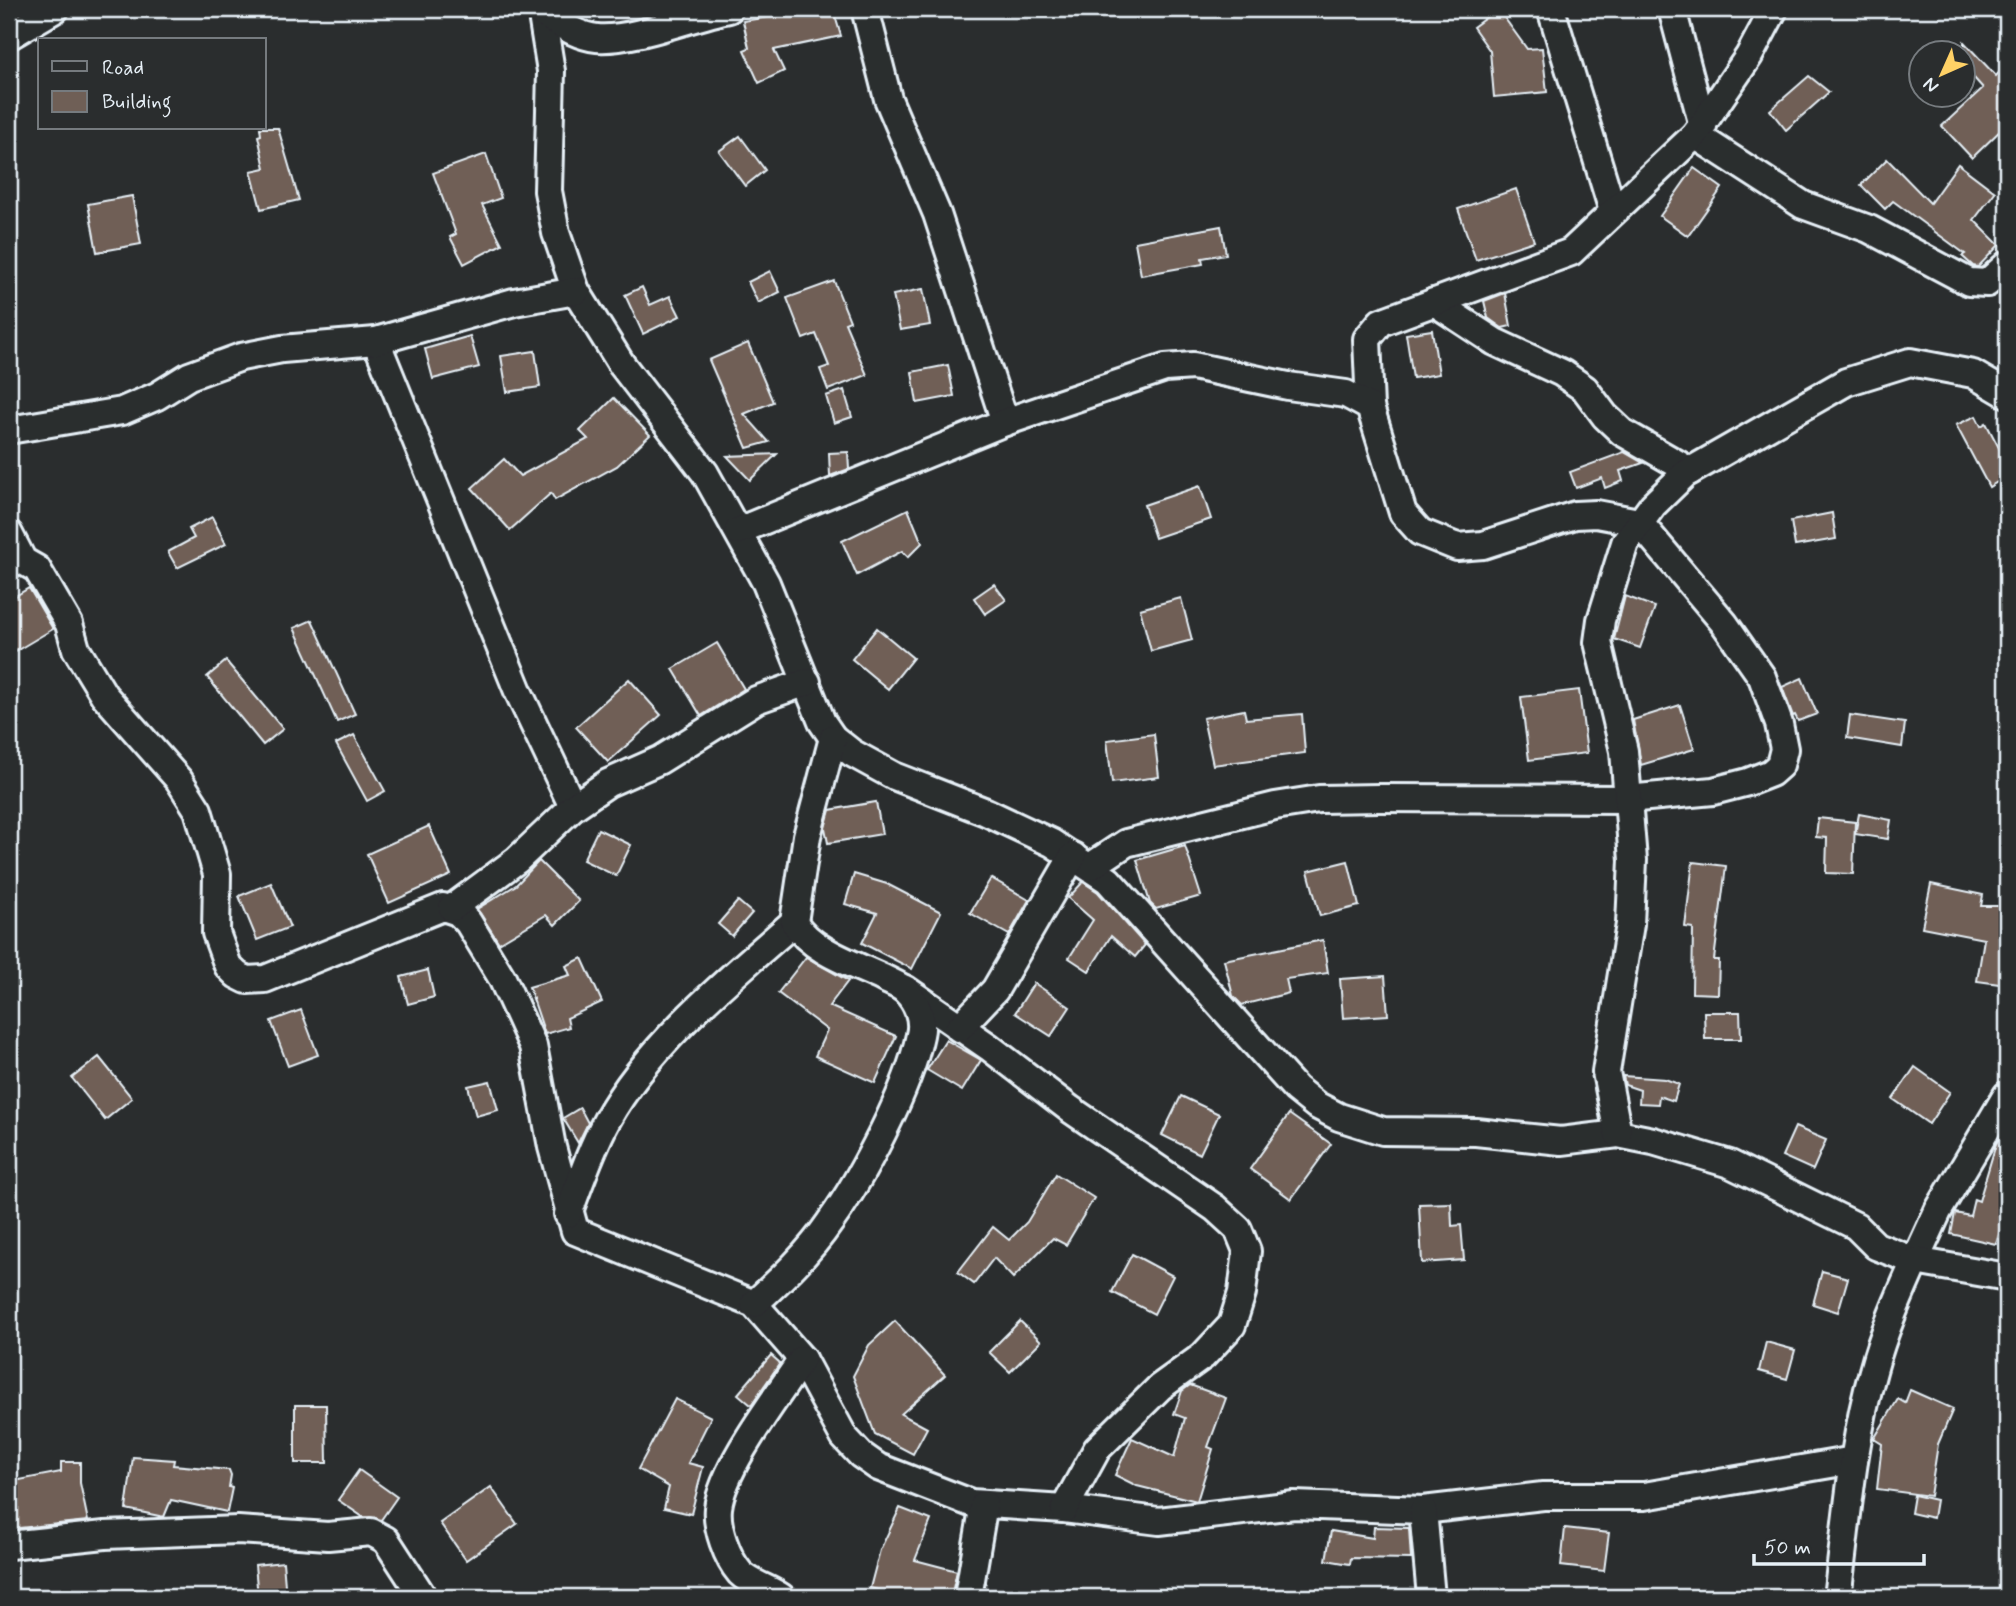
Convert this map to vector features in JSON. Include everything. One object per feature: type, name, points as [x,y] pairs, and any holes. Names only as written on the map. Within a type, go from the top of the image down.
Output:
[{"type":"street","points":[[9,36],[55,9]]},
{"type":"street","points":[[551,71],[578,44],[597,38],[626,36],[729,9]]},
{"type":"street","points":[[865,9],[888,99],[937,214],[1005,422]]},
{"type":"street","points":[[1551,9],[1612,211]]},
{"type":"street","points":[[1672,9],[1699,130],[1803,205],[1869,229],[1969,282],[1987,283],[2007,265]]},
{"type":"street","points":[[959,1028],[995,990],[1081,862],[1137,840],[1253,811],[1319,799],[1627,799],[1713,791],[1748,782],[1771,773],[1780,765],[1784,749],[1779,724],[1762,677],[1716,612],[1639,522],[1608,516],[1574,515],[1483,545],[1457,547],[1433,539],[1410,524],[1403,513],[1370,407],[1369,334],[1381,322],[1571,253],[1699,130],[1749,56],[1774,9]]},
{"type":"street","points":[[542,12],[570,31],[597,38]]},
{"type":"street","points":[[542,12],[551,71],[548,191],[556,233],[576,290],[622,365],[705,473],[766,583],[822,722],[833,738],[860,758],[894,776],[986,812],[1081,862],[1138,910],[1222,1011],[1296,1089],[1339,1117],[1383,1131],[1476,1132],[1561,1141],[1618,1134],[1730,1164],[1856,1226],[1876,1246],[1915,1261],[2007,1277]]},
{"type":"street","points":[[9,430],[122,411],[157,396],[189,376],[241,357],[282,349],[376,341],[514,302],[576,290]]},
{"type":"street","points":[[1434,302],[1495,342],[1562,373],[1590,394],[1605,416],[1622,432],[1690,471]]},
{"type":"street","points":[[376,341],[503,655],[573,807]]},
{"type":"street","points":[[1618,1134],[1606,1072],[1630,924],[1633,860],[1624,751],[1598,642],[1601,620],[1622,553],[1639,522],[1653,505],[1690,471],[1846,382],[1910,362],[1973,374],[2007,394]]},
{"type":"street","points":[[738,531],[1005,422],[1165,368],[1193,366],[1288,386],[1346,394],[1370,407]]},
{"type":"street","points":[[9,534],[16,563],[37,569],[69,624],[76,649],[104,695],[172,772],[198,810],[217,874],[216,933],[228,966],[247,980],[265,979],[317,960],[418,914],[443,907],[452,908],[481,940],[533,1046],[568,1214],[575,1231],[672,1268],[754,1304],[802,1359],[844,1437],[861,1455],[878,1467],[958,1499],[984,1504],[1064,1509],[1159,1521],[1294,1505],[1423,1510],[1543,1496],[1644,1496],[1854,1460]]},
{"type":"street","points":[[452,908],[517,860],[573,807],[608,783],[660,760],[756,700],[807,682]]},
{"type":"street","points":[[568,1214],[595,1144],[626,1090],[671,1038],[734,975],[794,922],[807,835],[833,738]]},
{"type":"street","points":[[794,922],[810,940],[829,952],[905,989],[1215,1208],[1229,1219],[1245,1240],[1242,1293],[1229,1330],[1203,1356],[1160,1387],[1097,1449],[1064,1509]]},
{"type":"street","points":[[754,1304],[796,1264],[830,1223],[867,1163],[909,1068],[921,1033],[919,1009],[905,989]]},
{"type":"street","points":[[1837,1597],[1854,1460],[1873,1371],[1894,1308],[1938,1211],[2007,1095]]},
{"type":"street","points":[[781,1597],[739,1571],[720,1533],[717,1515],[718,1504],[733,1467],[802,1359]]},
{"type":"street","points":[[968,1597],[984,1504]]},
{"type":"street","points":[[1423,1510],[1431,1597]]},
{"type":"street","points":[[9,1545],[105,1535],[238,1530],[328,1536],[371,1532],[386,1540],[423,1597]]},
{"type":"building","points":[[833,9],[841,36],[774,50],[784,71],[759,83],[744,50],[749,48],[743,21]]},
{"type":"building","points":[[1498,9],[1527,49],[1542,48],[1547,92],[1494,97],[1490,51],[1473,27]]},
{"type":"building","points":[[1978,57],[1996,76],[2007,64],[2007,124],[1972,158],[1942,126],[1961,108],[1978,108],[1978,93],[1983,88],[1978,82]]},
{"type":"building","points":[[1809,76],[1829,92],[1786,130],[1770,110]]},
{"type":"building","points":[[278,128],[299,200],[261,209],[251,171],[265,168],[258,136],[261,135],[260,130]]},
{"type":"building","points":[[740,136],[765,170],[745,186],[719,151]]},
{"type":"building","points":[[486,154],[501,198],[482,205],[502,244],[464,264],[450,237],[456,234],[433,173]]},
{"type":"building","points":[[1887,159],[1930,203],[1958,164],[1995,192],[1974,220],[1999,245],[1978,267],[1962,256],[1965,254],[1893,201],[1885,209],[1861,185]]},
{"type":"building","points":[[1694,168],[1722,188],[1688,236],[1660,216]]},
{"type":"building","points":[[1516,189],[1534,241],[1476,260],[1458,209]]},
{"type":"building","points":[[132,196],[141,244],[97,252],[88,204]]},
{"type":"building","points":[[1221,226],[1226,254],[1202,258],[1203,264],[1141,275],[1135,242]]},
{"type":"building","points":[[770,271],[780,292],[758,303],[748,282]]},
{"type":"building","points":[[834,281],[850,321],[845,323],[867,375],[828,390],[820,369],[829,366],[816,334],[803,339],[787,298]]},
{"type":"building","points":[[642,287],[650,305],[670,296],[680,316],[643,334],[625,295]]},
{"type":"building","points":[[923,289],[930,325],[900,330],[893,295]]},
{"type":"building","points":[[1505,293],[1511,326],[1502,328],[1488,318],[1484,301]]},
{"type":"building","points":[[1432,330],[1439,374],[1413,378],[1406,334]]},
{"type":"building","points":[[470,336],[479,367],[433,379],[425,349]]},
{"type":"building","points":[[748,343],[773,402],[744,414],[769,442],[747,448],[709,360]]},
{"type":"building","points":[[535,351],[540,387],[507,392],[501,356]]},
{"type":"building","points":[[948,365],[954,396],[917,403],[912,372]]},
{"type":"building","points":[[844,390],[852,417],[834,423],[826,396]]},
{"type":"building","points":[[614,398],[650,435],[617,466],[555,500],[551,493],[510,530],[472,488],[504,459],[520,476],[588,439],[580,431]]},
{"type":"building","points":[[1976,416],[1981,426],[1986,423],[2007,463],[2007,476],[1989,487],[1956,425]]},
{"type":"building","points":[[848,452],[849,469],[830,476],[829,453]]},
{"type":"building","points":[[1624,452],[1643,463],[1620,471],[1623,481],[1605,488],[1602,478],[1576,488],[1570,472]]},
{"type":"building","points":[[777,454],[750,480],[727,456]]},
{"type":"building","points":[[1200,486],[1211,519],[1155,538],[1144,505]]},
{"type":"building","points":[[908,509],[922,543],[908,557],[902,551],[857,575],[842,541]]},
{"type":"building","points":[[1832,513],[1836,539],[1795,546],[1791,521]]},
{"type":"building","points":[[212,517],[226,544],[177,568],[168,552],[194,538],[189,529]]},
{"type":"building","points":[[994,584],[1006,600],[985,614],[974,598]]},
{"type":"building","points":[[29,588],[53,629],[16,651],[9,639],[9,600]]},
{"type":"building","points":[[1625,596],[1655,607],[1640,648],[1614,639]]},
{"type":"building","points":[[1181,598],[1192,640],[1151,651],[1140,609]]},
{"type":"building","points":[[312,620],[355,714],[337,722],[294,628]]},
{"type":"building","points":[[877,628],[913,658],[888,689],[852,659]]},
{"type":"building","points":[[717,643],[744,689],[701,716],[673,669]]},
{"type":"building","points":[[226,661],[283,729],[263,745],[207,677]]},
{"type":"building","points":[[1802,678],[1817,714],[1798,721],[1795,715],[1793,716],[1782,687]]},
{"type":"building","points":[[629,679],[661,715],[608,762],[576,727]]},
{"type":"building","points":[[1579,690],[1587,753],[1529,760],[1521,697]]},
{"type":"building","points":[[1680,705],[1694,749],[1641,765],[1633,720]]},
{"type":"building","points":[[1244,710],[1246,719],[1302,714],[1305,753],[1213,765],[1203,718]]},
{"type":"building","points":[[1850,715],[1905,723],[1902,747],[1847,738]]},
{"type":"building","points":[[1154,734],[1159,777],[1112,783],[1107,740]]},
{"type":"building","points":[[354,735],[385,791],[367,801],[336,744]]},
{"type":"building","points":[[876,802],[882,834],[828,843],[825,828],[830,810]]},
{"type":"building","points":[[1859,814],[1891,820],[1888,839],[1855,834]]},
{"type":"building","points":[[1818,818],[1855,822],[1853,874],[1826,873],[1827,838],[1816,837]]},
{"type":"building","points":[[429,826],[451,875],[389,903],[367,854]]},
{"type":"building","points":[[598,829],[631,845],[616,876],[583,860]]},
{"type":"building","points":[[1185,846],[1201,896],[1156,909],[1150,903],[1137,860]]},
{"type":"building","points":[[539,861],[579,901],[555,925],[546,915],[499,943],[477,909],[516,885]]},
{"type":"building","points":[[1348,861],[1359,906],[1320,916],[1308,871]]},
{"type":"building","points":[[1693,862],[1726,866],[1714,960],[1719,960],[1718,994],[1692,993],[1693,928],[1685,927]]},
{"type":"building","points":[[854,874],[887,884],[941,912],[912,969],[862,943],[877,913],[845,904]]},
{"type":"building","points":[[991,878],[1029,900],[1009,935],[970,913]]},
{"type":"building","points":[[1083,882],[1098,892],[1145,945],[1135,957],[1111,936],[1089,971],[1069,958],[1093,920],[1068,898]]},
{"type":"building","points":[[271,883],[290,927],[257,940],[239,896]]},
{"type":"building","points":[[1931,884],[1983,895],[1981,906],[2007,906],[2007,985],[1977,981],[1984,939],[1922,927]]},
{"type":"building","points":[[738,901],[752,913],[732,936],[718,924]]},
{"type":"building","points":[[1323,940],[1328,973],[1286,979],[1289,993],[1242,1005],[1233,996],[1224,960]]},
{"type":"building","points":[[806,957],[848,981],[829,1006],[896,1036],[875,1083],[815,1056],[827,1030],[778,993]]},
{"type":"building","points":[[582,958],[602,1002],[567,1018],[569,1027],[545,1034],[529,987],[570,975],[566,966]]},
{"type":"building","points":[[428,970],[434,997],[408,1004],[401,977]]},
{"type":"building","points":[[1385,976],[1388,1015],[1343,1018],[1340,979]]},
{"type":"building","points":[[1034,983],[1070,1007],[1051,1036],[1015,1013]]},
{"type":"building","points":[[301,1010],[318,1055],[288,1066],[271,1021]]},
{"type":"building","points":[[1704,1012],[1740,1012],[1741,1039],[1705,1039]]},
{"type":"building","points":[[946,1040],[981,1060],[962,1091],[927,1070]]},
{"type":"building","points":[[99,1057],[132,1098],[105,1120],[72,1078]]},
{"type":"building","points":[[1915,1067],[1950,1092],[1929,1124],[1893,1099]]},
{"type":"building","points":[[1623,1076],[1665,1079],[1679,1084],[1674,1101],[1659,1096],[1658,1104],[1639,1103],[1640,1090],[1625,1085]]},
{"type":"building","points":[[490,1081],[498,1110],[476,1116],[468,1086]]},
{"type":"building","points":[[1181,1096],[1219,1114],[1200,1154],[1162,1135]]},
{"type":"building","points":[[580,1108],[588,1123],[578,1143],[563,1118]]},
{"type":"building","points":[[1289,1114],[1331,1144],[1291,1199],[1250,1169]]},
{"type":"building","points":[[2007,1125],[2007,1208],[1996,1244],[1951,1234],[1955,1213],[1970,1216],[1974,1199],[1979,1201],[1996,1144]]},
{"type":"building","points":[[1795,1127],[1826,1140],[1813,1170],[1782,1156]]},
{"type":"building","points":[[1056,1174],[1094,1198],[1066,1245],[1053,1238],[1013,1278],[994,1258],[974,1284],[958,1272],[993,1227],[1009,1240],[1027,1222]]},
{"type":"building","points":[[1451,1203],[1452,1226],[1461,1225],[1464,1260],[1422,1263],[1419,1204]]},
{"type":"building","points":[[1132,1254],[1173,1276],[1154,1314],[1112,1292]]},
{"type":"building","points":[[1822,1271],[1848,1278],[1838,1312],[1813,1304]]},
{"type":"building","points":[[895,1321],[945,1375],[901,1414],[927,1428],[913,1454],[875,1434],[853,1376],[869,1345]]},
{"type":"building","points":[[1020,1321],[1041,1341],[1010,1372],[989,1352]]},
{"type":"building","points":[[1766,1342],[1795,1350],[1787,1379],[1759,1371]]},
{"type":"building","points":[[771,1355],[780,1363],[751,1405],[738,1394]]},
{"type":"building","points":[[1190,1385],[1226,1398],[1208,1447],[1213,1449],[1197,1501],[1137,1486],[1115,1475],[1132,1438],[1174,1457],[1185,1418],[1174,1414],[1182,1391]]},
{"type":"building","points":[[1910,1390],[1953,1409],[1938,1444],[1930,1496],[1877,1489],[1882,1444],[1874,1439],[1898,1399],[1905,1403]]},
{"type":"building","points":[[675,1399],[711,1417],[688,1463],[703,1467],[691,1514],[664,1508],[669,1487],[638,1469]]},
{"type":"building","points":[[295,1405],[326,1405],[327,1463],[295,1463]]},
{"type":"building","points":[[133,1457],[174,1460],[173,1465],[229,1470],[229,1487],[232,1488],[227,1512],[171,1500],[164,1517],[126,1509]]},
{"type":"building","points":[[61,1462],[80,1462],[80,1483],[88,1521],[9,1529],[9,1482],[61,1472]]},
{"type":"building","points":[[359,1470],[397,1497],[381,1520],[363,1517],[338,1500]]},
{"type":"building","points":[[491,1487],[517,1524],[466,1560],[440,1523]]},
{"type":"building","points":[[1914,1495],[1936,1500],[1933,1518],[1911,1513]]},
{"type":"building","points":[[900,1508],[931,1520],[915,1560],[957,1571],[951,1597],[904,1597],[870,1588],[880,1550]]},
{"type":"building","points":[[1374,1527],[1409,1528],[1411,1559],[1351,1558],[1350,1564],[1326,1560],[1331,1531],[1373,1538]]},
{"type":"building","points":[[1565,1528],[1609,1533],[1604,1571],[1561,1566]]},
{"type":"building","points":[[283,1562],[286,1597],[258,1597],[255,1565]]}]
